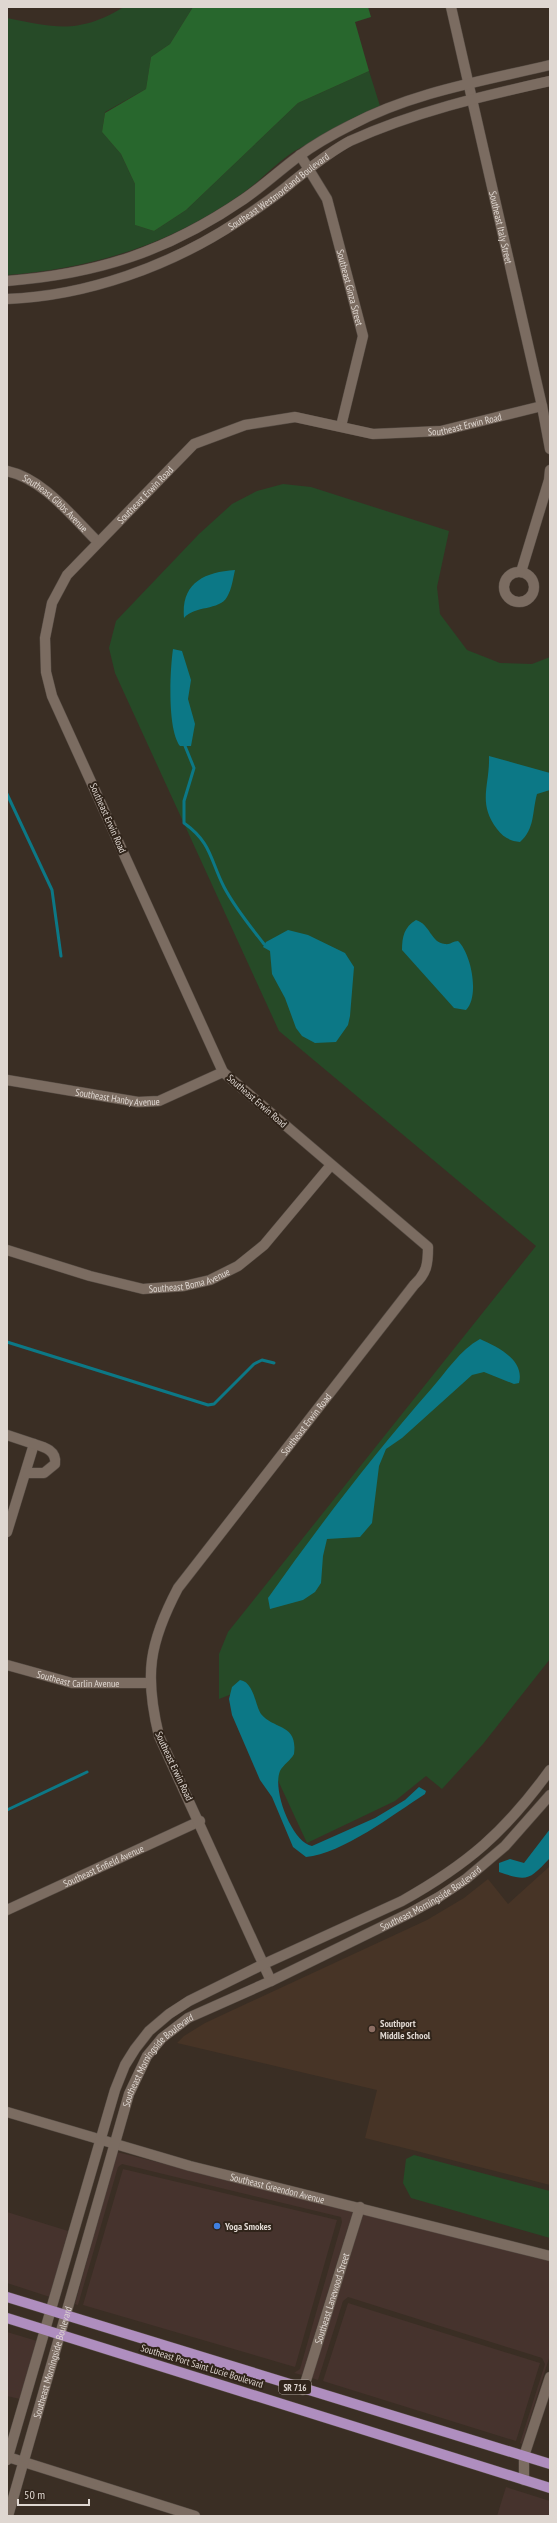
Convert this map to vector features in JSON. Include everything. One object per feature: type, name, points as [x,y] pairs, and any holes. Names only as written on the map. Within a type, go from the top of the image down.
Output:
[{"type":"main road","name":"Southeast Port Saint Lucie Boulevard","points":[[7,2297],[303,2390],[550,2464]]},
{"type":"main road","name":"Southeast Port Saint Lucie Boulevard","points":[[7,2318],[550,2488]]},
{"type":"street","name":"Southeast Italy Street","points":[[451,7],[542,406],[550,449]]},
{"type":"street","name":"Southeast Westmoreland Boulevard","points":[[7,281],[43,278],[124,260],[182,235],[245,198],[300,155],[334,134],[373,115],[430,93],[550,65]]},
{"type":"street","name":"Southeast Westmoreland Boulevard","points":[[7,299],[45,295],[122,277],[190,248],[236,223],[291,184],[308,168],[350,142],[452,104],[550,81]]},
{"type":"street","name":"Southeast Ginza Street","points":[[300,155],[327,199],[363,336],[341,426]]},
{"type":"street","points":[[182,235],[190,248]]},
{"type":"street","points":[[43,278],[45,295]]},
{"type":"street","name":"Southeast Erwin Road","points":[[271,1981],[200,1822],[159,1736],[153,1712],[150,1683],[151,1661],[161,1621],[178,1588],[427,1270],[428,1247],[223,1072],[52,696],[46,672],[45,638],[52,603],[67,575],[194,444],[245,426],[295,417],[373,434],[441,431],[542,406]]},
{"type":"street","points":[[521,572],[549,480],[550,470]]},
{"type":"street","name":"Southeast Gibbs Avenue","points":[[7,471],[16,473],[48,492],[98,542]]},
{"type":"street","name":"Southeast Hanby Avenue","points":[[7,1080],[138,1102],[159,1101],[223,1072]]},
{"type":"street","name":"Southeast Boma Avenue","points":[[7,1250],[90,1276],[143,1289],[184,1286],[210,1280],[238,1266],[264,1245],[331,1165]]},
{"type":"street","points":[[7,1435],[34,1444],[52,1452],[55,1456],[55,1464],[44,1473],[26,1473]]},
{"type":"street","points":[[7,1532],[34,1444]]},
{"type":"street","name":"Southeast Carlin Avenue","points":[[7,1665],[72,1683],[150,1683]]},
{"type":"street","name":"Southeast Morningside Boulevard","points":[[7,2459],[52,2311],[99,2141],[125,2065],[149,2030],[189,2001],[264,1964],[402,1901],[473,1856],[504,1828],[550,1770]]},
{"type":"street","name":"Southeast Morningside Boulevard","points":[[8,2516],[67,2316],[114,2145],[137,2074],[146,2056],[162,2038],[188,2018],[271,1981],[410,1913],[439,1897],[487,1863],[534,1816],[550,1795]]},
{"type":"street","points":[[522,1807],[534,1816]]},
{"type":"street","name":"Southeast Enfield Avenue","points":[[7,1910],[200,1822]]},
{"type":"street","points":[[402,1901],[410,1913]]},
{"type":"street","name":"Southeast Greendon Avenue","points":[[7,2112],[114,2145],[550,2256]]},
{"type":"street","name":"Southeast Lanewood Street","points":[[303,2390],[360,2207]]},
{"type":"street","points":[[524,2480],[524,2456],[550,2377]]},
{"type":"street","points":[[7,2459],[23,2462],[195,2516]]},
{"type":"shaded area","name":"Southport Middle School","points":[[550,1866],[550,2185],[365,2138],[377,2090],[177,2043],[184,2036],[205,2023],[427,1920],[464,1898],[488,1879],[508,1904]]},
{"type":"shaded area","points":[[117,2152],[353,2211],[302,2375],[294,2373],[300,2369],[342,2222],[341,2217],[122,2164],[118,2167],[78,2305],[75,2304]]},
{"type":"shaded area","points":[[123,2169],[337,2220],[295,2367],[83,2305]]},
{"type":"shaded area","points":[[7,2212],[68,2231],[50,2297],[7,2283]]},
{"type":"shaded area","points":[[363,2214],[550,2261],[550,2355],[522,2444],[520,2443],[545,2364],[542,2358],[348,2297],[343,2301],[318,2380],[312,2378]]},
{"type":"shaded area","points":[[348,2303],[540,2363],[516,2441],[323,2381]]},
{"type":"shaded area","points":[[7,2332],[37,2341],[20,2399],[7,2396]]},
{"type":"shaded area","points":[[506,2487],[550,2501],[550,2516],[497,2516]]},
{"type":"green space","points":[[124,7],[193,7],[170,44],[151,57],[146,89],[105,112],[102,132],[121,154],[135,184],[135,225],[154,231],[186,210],[298,103],[369,71],[380,106],[349,121],[292,153],[250,188],[216,211],[160,240],[101,259],[71,266],[39,272],[7,275],[7,18],[54,26],[80,25],[108,16]]},
{"type":"green space","points":[[193,7],[368,7],[371,17],[355,22],[369,71],[298,103],[186,210],[154,231],[135,225],[135,184],[121,154],[102,132],[105,113],[146,89],[151,57],[170,44]]},
{"type":"green space","points":[[283,484],[311,487],[449,531],[437,587],[440,614],[467,650],[500,663],[532,664],[550,657],[550,1659],[483,1744],[442,1789],[426,1776],[395,1801],[307,1843],[237,1692],[219,1699],[219,1654],[228,1632],[536,1246],[279,1031],[115,673],[109,648],[116,621],[199,534],[232,504],[257,491]]},
{"type":"green space","points":[[414,2155],[550,2191],[550,2238],[411,2198],[403,2183],[406,2159]]},
{"type":"water","points":[[235,570],[230,591],[223,601],[213,606],[194,611],[184,618],[186,596],[190,588],[196,582],[213,574]]},
{"type":"water","points":[[173,649],[182,651],[191,680],[188,699],[195,724],[191,746],[180,746],[173,727],[170,684]]},
{"type":"water","points":[[489,756],[550,773],[550,790],[537,794],[531,826],[525,837],[520,842],[510,840],[502,834],[497,829],[487,810],[486,794]]},
{"type":"water","points":[[416,920],[421,922],[440,943],[447,944],[458,941],[463,947],[470,964],[473,985],[470,1004],[466,1010],[454,1008],[402,950],[404,933],[406,929]]},
{"type":"water","points":[[288,930],[308,935],[345,953],[354,967],[348,1025],[336,1042],[315,1043],[302,1036],[296,1028],[285,998],[272,974],[270,951],[263,947],[266,942]]},
{"type":"water","points":[[480,1339],[502,1350],[514,1361],[520,1375],[519,1383],[514,1384],[484,1372],[472,1375],[402,1438],[386,1449],[379,1466],[372,1523],[360,1537],[327,1539],[323,1556],[321,1583],[315,1592],[303,1600],[270,1609],[268,1598],[347,1491],[454,1362],[466,1349]]},
{"type":"water","points":[[240,1680],[245,1682],[251,1689],[261,1714],[272,1723],[284,1728],[292,1737],[294,1754],[280,1771],[278,1780],[279,1790],[281,1802],[291,1826],[297,1835],[305,1842],[312,1846],[375,1818],[405,1800],[419,1787],[426,1791],[425,1794],[351,1841],[335,1849],[306,1857],[293,1847],[272,1797],[260,1780],[232,1715],[229,1699],[232,1687]]},
{"type":"water","points":[[550,1829],[550,1858],[537,1871],[528,1877],[522,1878],[499,1872],[499,1863],[510,1859],[524,1863]]},
{"type":"waterway","points":[[185,746],[194,768],[184,801],[184,823],[193,830],[205,845],[228,895],[264,944]]},
{"type":"waterway","points":[[7,794],[52,890],[61,956]]},
{"type":"waterway","points":[[7,1342],[208,1405],[214,1404],[254,1364],[262,1360],[274,1363]]},
{"type":"waterway","points":[[7,1810],[87,1772]]},
{"type":"place","name":"Southport Middle School","points":[[372,2029]]},
{"type":"place","name":"Yoga Smokes","points":[[217,2226]]}]
